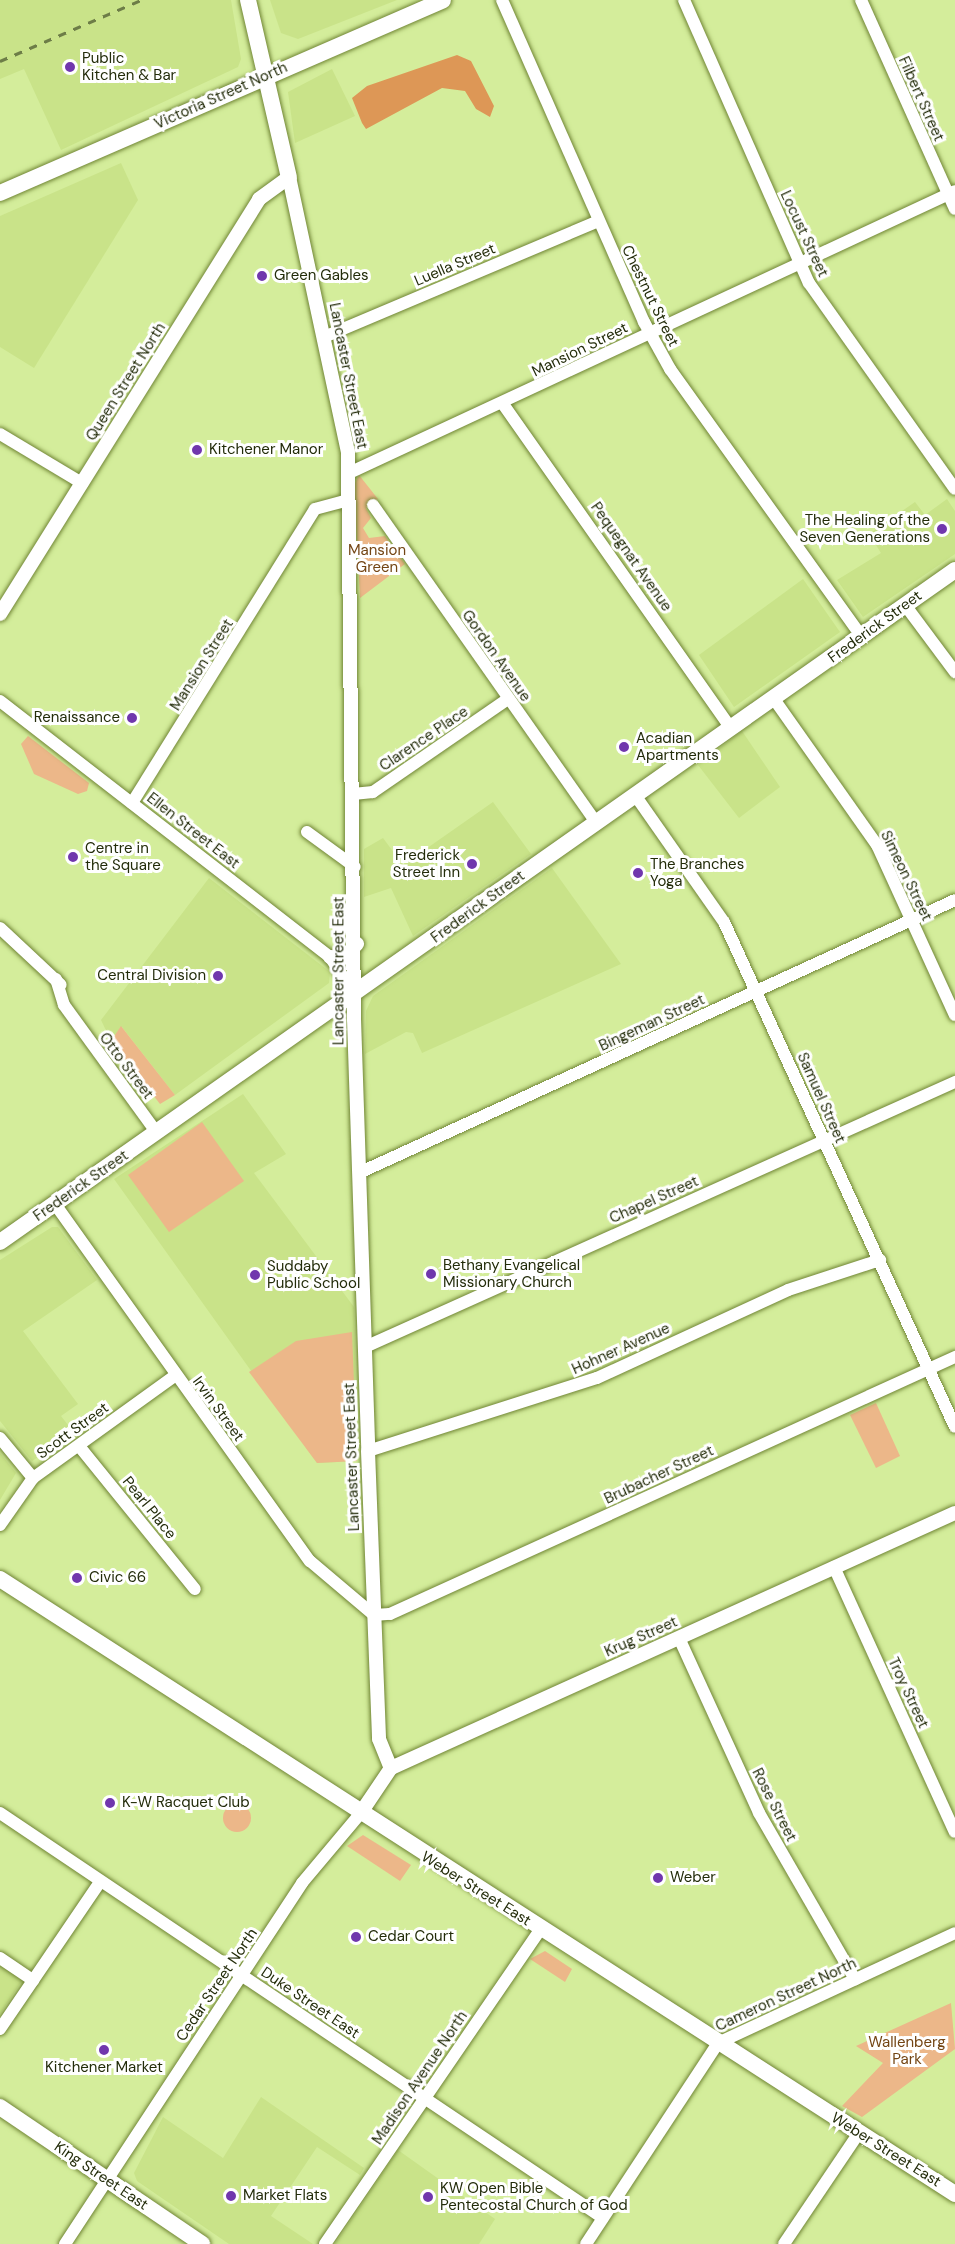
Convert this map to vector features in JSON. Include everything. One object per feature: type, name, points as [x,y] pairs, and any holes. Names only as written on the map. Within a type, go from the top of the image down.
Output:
[{"type":"main road","points":[[248,0],[289,177]]},
{"type":"main road","name":"Victoria Street North","points":[[0,194],[266,75],[443,0]]},
{"type":"main road","name":"Frederick Street","points":[[0,1242],[355,995],[596,822],[955,570]]},
{"type":"main road","name":"Weber Street East","points":[[0,1579],[540,1930],[955,2194]]},
{"type":"main road","name":"King Street East","points":[[0,2107],[202,2244]]},
{"type":"street","name":"Chestnut Street","points":[[502,0],[598,221],[650,333],[862,637]]},
{"type":"street","name":"Locust Street","points":[[684,0],[799,261],[955,489]]},
{"type":"street","name":"Filbert Street","points":[[861,0],[951,193],[955,209]]},
{"type":"street","name":"Lancaster Street East","points":[[289,177],[324,337],[349,473],[357,944],[355,995],[368,1451],[379,1739],[392,1768]]},
{"type":"street","name":"Queen Street North","points":[[0,614],[259,199],[289,177]]},
{"type":"street","name":"Mansion Street","points":[[349,473],[503,404],[799,261],[951,193]]},
{"type":"street","name":"Luella Street","points":[[324,337],[598,221]]},
{"type":"street","name":"Pequegnat Avenue","points":[[503,404],[731,728]]},
{"type":"street","points":[[0,434],[82,483]]},
{"type":"street","name":"Mansion Street","points":[[132,803],[315,509],[348,500]]},
{"type":"street","name":"Gordon Avenue","points":[[373,505],[596,822]]},
{"type":"street","points":[[905,605],[955,672]]},
{"type":"street","name":"Clarence Place","points":[[353,794],[373,792],[508,699]]},
{"type":"street","name":"Simeon Street","points":[[774,699],[877,845],[955,1015]]},
{"type":"street","name":"Ellen Street East","points":[[0,701],[330,957],[355,995]]},
{"type":"street","name":"Samuel Street","points":[[635,795],[717,912],[756,992],[955,1427]]},
{"type":"street","points":[[307,832],[355,867]]},
{"type":"street","name":"Bingeman Street","points":[[361,1172],[955,900]]},
{"type":"street","name":"Otto Street","points":[[0,928],[5,938],[56,979],[74,1016],[157,1133]]},
{"type":"street","points":[[330,957],[343,958],[357,944]]},
{"type":"street","name":"Chapel Street","points":[[365,1347],[823,1139],[955,1082]]},
{"type":"street","name":"Irvin Street","points":[[55,1204],[317,1571],[374,1615]]},
{"type":"street","name":"Hohner Avenue","points":[[368,1451],[597,1378],[788,1290],[879,1260]]},
{"type":"street","name":"Brubacher Street","points":[[374,1615],[390,1614],[955,1357]]},
{"type":"street","name":"Scott Street","points":[[0,1525],[33,1478],[176,1375]]},
{"type":"street","points":[[0,1438],[33,1478]]},
{"type":"street","name":"Pearl Place","points":[[79,1446],[195,1589]]},
{"type":"street","name":"Krug Street","points":[[392,1768],[955,1514]]},
{"type":"street","name":"Troy Street","points":[[834,1567],[955,1832]]},
{"type":"street","name":"Rose Street","points":[[679,1638],[759,1813],[855,1979]]},
{"type":"street","points":[[360,1814],[392,1768]]},
{"type":"street","name":"Duke Street East","points":[[0,1813],[603,2218]]},
{"type":"street","name":"Cedar Street North","points":[[65,2244],[302,1884],[360,1814]]},
{"type":"street","points":[[0,2029],[100,1882]]},
{"type":"street","name":"Madison Avenue North","points":[[325,2244],[540,1930]]},
{"type":"street","name":"Cameron Street North","points":[[588,2240],[718,2043],[955,1933]]},
{"type":"street","points":[[0,1959],[33,1980]]},
{"type":"street","points":[[784,2244],[859,2133]]},
{"type":"street","points":[[588,2240],[602,2244]]},
{"type":"shaded area","points":[[0,0],[231,0],[241,59],[238,67],[61,150],[24,69],[0,79]]},
{"type":"shaded area","points":[[270,0],[397,0],[298,39],[281,33]]},
{"type":"shaded area","points":[[457,55],[471,61],[494,106],[490,117],[476,109],[465,91],[442,88],[366,129],[352,98],[367,86]]},
{"type":"shaded area","points":[[332,69],[355,116],[295,143],[288,92]]},
{"type":"shaded area","points":[[121,163],[138,200],[34,368],[0,347],[0,216]]},
{"type":"shaded area","points":[[947,499],[955,511],[955,554],[863,617],[837,580],[881,553],[869,534],[915,502],[925,515]]},
{"type":"shaded area","points":[[803,579],[840,632],[734,707],[699,655]]},
{"type":"shaded area","points":[[742,731],[780,787],[739,818],[698,765]]},
{"type":"shaded area","points":[[493,802],[531,854],[413,936],[391,888],[364,897],[364,849],[383,838],[403,865]]},
{"type":"shaded area","points":[[552,868],[621,964],[422,1053],[413,1033],[406,1032],[365,1054],[366,1011],[373,996]]},
{"type":"shaded area","points":[[209,878],[330,972],[329,983],[175,1095],[122,1027],[111,1041],[101,1020]]},
{"type":"shaded area","name":"Suddaby Public School","points":[[243,1094],[286,1154],[254,1173],[354,1307],[357,1461],[317,1463],[114,1179]]},
{"type":"shaded area","points":[[52,1227],[58,1227],[97,1280],[23,1331],[78,1404],[61,1416],[75,1434],[32,1461],[0,1421],[0,1260]]},
{"type":"shaded area","points":[[0,1453],[16,1473],[0,1500]]},
{"type":"shaded area","points":[[0,1963],[23,1979],[0,2014]]},
{"type":"shaded area","points":[[261,2097],[364,2168],[360,2175],[317,2147],[271,2216],[313,2244],[229,2244],[137,2181],[134,2173],[163,2117],[223,2158]]},
{"type":"shaded area","points":[[398,2150],[495,2219],[479,2244],[335,2244]]},
{"type":"green space","name":"Mansion Green","points":[[359,475],[378,499],[366,508],[371,518],[363,528],[369,538],[385,536],[405,564],[360,598],[354,485]]},
{"type":"green space","points":[[28,736],[89,783],[87,791],[78,794],[34,774],[21,744]]},
{"type":"green space","points":[[121,1026],[175,1095],[160,1104],[111,1041]]},
{"type":"green space","points":[[202,1122],[244,1181],[169,1232],[128,1175]]},
{"type":"green space","points":[[352,1332],[357,1461],[317,1463],[249,1372],[296,1341]]},
{"type":"green space","points":[[876,1403],[900,1456],[876,1468],[850,1415]]},
{"type":"green space","points":[[237,1804],[247,1808],[251,1818],[247,1828],[237,1832],[227,1828],[223,1818],[227,1808]]},
{"type":"green space","points":[[363,1835],[411,1865],[400,1881],[347,1846]]},
{"type":"green space","points":[[545,1951],[572,1969],[565,1982],[530,1959]]},
{"type":"green space","name":"Wallenberg Park","points":[[951,2003],[955,2049],[862,2117],[842,2106],[883,2063],[856,2046]]},
{"type":"railway","points":[[0,61],[141,0]]},
{"type":"place","name":"Public Kitchen & Bar","points":[[70,67]]},
{"type":"place","name":"Green Gables","points":[[262,276]]},
{"type":"place","name":"Kitchener Manor","points":[[197,450]]},
{"type":"place","name":"The Healing of the Seven Generations","points":[[942,529]]},
{"type":"place","name":"Renaissance","points":[[132,718]]},
{"type":"place","name":"Acadian Apartments","points":[[624,747]]},
{"type":"place","name":"Centre in the Square","points":[[73,857]]},
{"type":"place","name":"Frederick Street Inn","points":[[472,864]]},
{"type":"place","name":"The Branches Yoga","points":[[638,873]]},
{"type":"place","name":"Central Division","points":[[218,976]]},
{"type":"place","name":"Bethany Evangelical Missionary Church","points":[[431,1274]]},
{"type":"place","name":"Suddaby Public School","points":[[255,1275]]},
{"type":"place","name":"Civic 66","points":[[77,1578]]},
{"type":"place","name":"K-W Racquet Club","points":[[110,1803]]},
{"type":"place","name":"Weber","points":[[658,1878]]},
{"type":"place","name":"Cedar Court","points":[[356,1937]]},
{"type":"place","name":"Kitchener Market","points":[[104,2050]]},
{"type":"place","name":"Market Flats","points":[[231,2196]]},
{"type":"place","name":"KW Open Bible Pentecostal Church of God","points":[[428,2197]]}]
